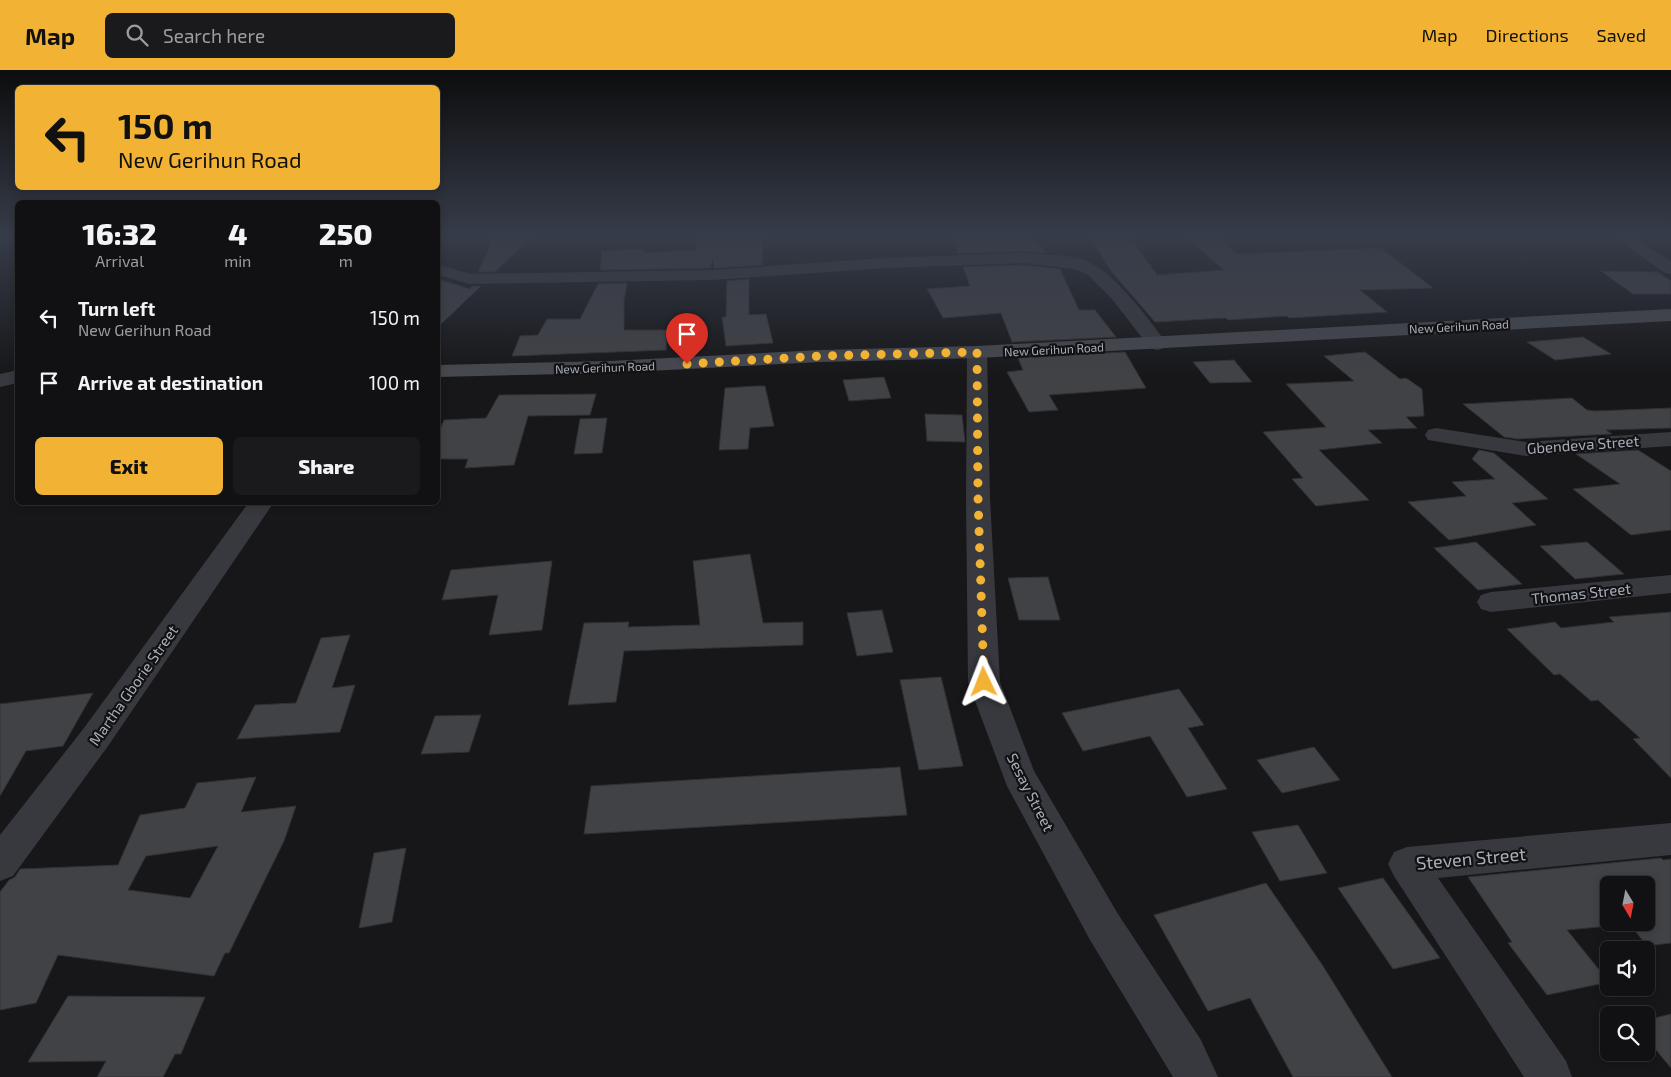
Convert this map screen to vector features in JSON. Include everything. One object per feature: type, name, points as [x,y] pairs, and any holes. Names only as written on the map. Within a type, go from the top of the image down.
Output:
[{"type":"street","points":[[1105,282],[1118,295],[1157,344]]},
{"type":"street","name":"New Gerihun Road","points":[[440,371],[610,367],[820,356],[977,352],[1157,344],[1671,315]]},
{"type":"street","name":"Sesay Street","points":[[977,352],[978,498],[984,682],[1019,776],[1186,1070]]},
{"type":"street","points":[[0,381],[15,377]]},
{"type":"street","name":"Gbendeva Street","points":[[1436,435],[1526,450],[1671,439]]},
{"type":"street","name":"Martha Gborie Street","points":[[0,864],[96,737],[260,505]]},
{"type":"street","name":"Thomas Street","points":[[1491,602],[1671,584]]},
{"type":"street","name":"Steven Street","points":[[1550,1077],[1407,864],[1671,839]]},
{"type":"building","points":[[440,282],[448,282],[470,289],[472,286],[481,286],[440,325]]},
{"type":"building","points":[[727,282],[749,282],[749,315],[766,314],[773,343],[726,346],[722,317],[726,317]]},
{"type":"building","points":[[969,282],[1066,282],[1079,310],[1095,310],[1116,337],[1012,342],[1001,313],[943,318],[927,289],[970,286]]},
{"type":"building","points":[[1120,282],[1425,282],[1433,288],[1360,290],[1387,312],[1289,318],[1287,316],[1155,322]]},
{"type":"building","points":[[1616,282],[1671,282],[1671,294],[1633,294]]},
{"type":"building","points":[[627,283],[624,301],[624,330],[667,330],[666,350],[512,356],[520,336],[538,335],[547,319],[580,319],[598,284]]},
{"type":"building","points":[[1583,337],[1611,354],[1555,360],[1527,342]]},
{"type":"building","points":[[1125,352],[1146,388],[1049,395],[1058,410],[1029,412],[1007,372],[1023,370],[1018,358]]},
{"type":"building","points":[[1365,352],[1400,379],[1406,378],[1422,389],[1424,416],[1406,417],[1417,428],[1368,430],[1382,443],[1319,450],[1369,500],[1316,506],[1292,479],[1303,478],[1263,432],[1326,427],[1286,384],[1354,381],[1324,356]]},
{"type":"building","points":[[1234,360],[1252,382],[1210,383],[1193,362]]},
{"type":"building","points":[[884,377],[891,398],[849,401],[843,380]]},
{"type":"building","points":[[765,386],[774,426],[750,428],[748,449],[719,450],[725,388]]},
{"type":"building","points":[[596,394],[590,415],[528,416],[514,465],[465,468],[468,459],[440,459],[440,429],[444,420],[486,418],[499,395]]},
{"type":"building","points":[[1572,398],[1587,410],[1595,411],[1671,408],[1671,428],[1606,430],[1612,434],[1517,439],[1504,437],[1463,404]]},
{"type":"building","points":[[925,414],[962,415],[965,442],[927,441]]},
{"type":"building","points":[[607,418],[602,453],[574,454],[580,419]]},
{"type":"building","points":[[1479,450],[1494,453],[1548,499],[1512,503],[1536,525],[1449,540],[1408,502],[1466,496],[1452,482],[1495,479],[1472,459]]},
{"type":"building","points":[[1638,450],[1671,471],[1671,530],[1631,535],[1573,489],[1620,484],[1576,454]]},
{"type":"building","points":[[1476,542],[1522,584],[1478,590],[1434,548]]},
{"type":"building","points":[[1587,542],[1624,574],[1575,579],[1540,546]]},
{"type":"building","points":[[750,554],[763,623],[803,622],[803,645],[624,651],[616,702],[568,705],[584,623],[629,622],[628,627],[700,625],[693,561]]},
{"type":"building","points":[[552,561],[542,630],[489,635],[498,595],[442,600],[451,570]]},
{"type":"building","points":[[1048,577],[1060,620],[1019,620],[1008,578]]},
{"type":"building","points":[[882,610],[893,652],[857,656],[847,613]]},
{"type":"building","points":[[1671,612],[1671,778],[1633,739],[1640,738],[1598,700],[1591,701],[1560,674],[1554,675],[1507,629],[1555,622],[1561,628],[1614,622],[1609,617]]},
{"type":"building","points":[[350,635],[332,688],[355,685],[340,732],[237,739],[255,705],[296,703],[321,638]]},
{"type":"building","points":[[941,677],[963,766],[919,770],[900,680]]},
{"type":"building","points":[[1179,689],[1204,725],[1188,728],[1227,789],[1187,797],[1150,736],[1083,751],[1062,713]]},
{"type":"building","points":[[93,693],[63,746],[26,751],[0,796],[0,704]]},
{"type":"building","points":[[481,715],[469,752],[421,754],[435,716]]},
{"type":"building","points":[[1314,747],[1340,780],[1282,793],[1257,760]]},
{"type":"building","points":[[900,767],[907,815],[584,834],[591,786]]},
{"type":"building","points":[[256,777],[241,812],[296,806],[284,841],[229,953],[225,953],[214,976],[58,955],[36,1003],[0,1010],[0,892],[9,880],[15,877],[20,869],[118,865],[140,815],[185,808],[197,783]],"holes":[[[218,846],[190,898],[128,890],[146,856]]]},
{"type":"building","points":[[1298,825],[1327,873],[1280,881],[1252,832]]},
{"type":"building","points":[[406,848],[392,922],[359,928],[374,853]]},
{"type":"building","points":[[1661,858],[1663,860],[1671,859],[1671,943],[1655,945],[1655,941],[1643,941],[1635,931],[1655,931],[1655,876],[1600,876],[1600,927],[1567,930],[1600,971],[1600,984],[1547,995],[1508,943],[1512,942],[1468,877]]},
{"type":"building","points":[[1383,878],[1440,958],[1393,969],[1338,888]]},
{"type":"building","points":[[1266,883],[1323,966],[1392,1077],[1293,1077],[1250,998],[1208,1011],[1154,915]]},
{"type":"building","points":[[68,996],[205,997],[181,1054],[175,1054],[163,1077],[97,1077],[106,1061],[28,1062]]},
{"type":"building","points":[[1671,1014],[1671,1068],[1655,1049],[1655,1018]]},
{"type":"route","points":[[687,364],[820,356],[977,352],[978,498],[984,682]]}]
